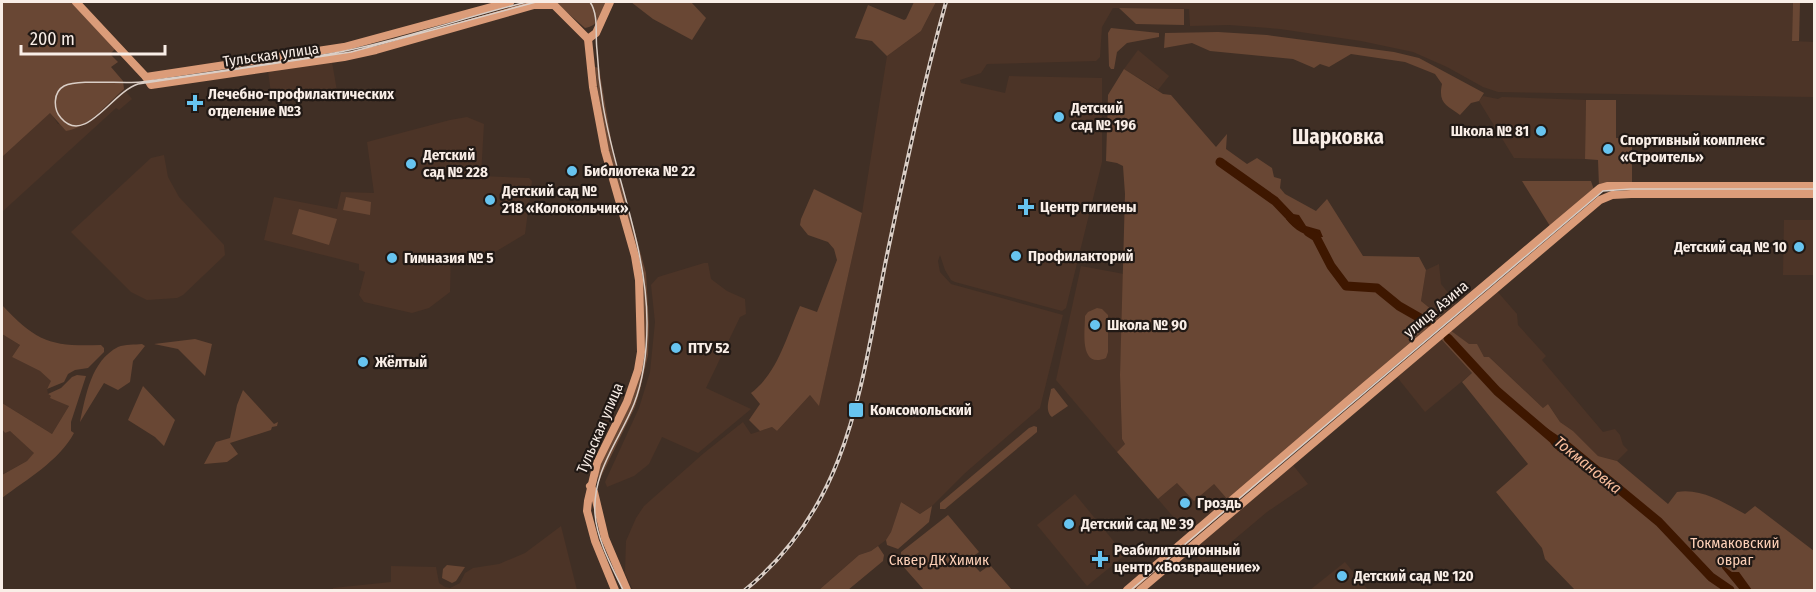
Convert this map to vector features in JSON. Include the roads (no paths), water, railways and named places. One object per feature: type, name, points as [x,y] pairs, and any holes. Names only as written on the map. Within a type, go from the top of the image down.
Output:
[{"type":"street","points":[[76,2],[147,77]]},
{"type":"street","name":"Тульская улица","points":[[510,2],[344,47],[147,77],[151,85],[344,57],[534,5],[552,3],[588,39],[605,151],[638,273],[641,325],[640,352],[633,388],[597,463],[590,486],[587,511],[615,591]]},
{"type":"street","points":[[588,39],[596,33],[610,2]]},
{"type":"street","name":"улица Азина","points":[[1127,591],[1600,188],[1619,185],[1815,186]]},
{"type":"street","name":"улица Азина","points":[[1140,591],[1600,200],[1612,195],[1631,194],[1815,194]]},
{"type":"street","name":"Тульская улица","points":[[590,486],[594,492],[604,538],[627,591]]},
{"type":"waterway","name":"Токмановка","points":[[1220,162],[1275,201],[1295,222]]},
{"type":"waterway","name":"Токмановка","points":[[1308,232],[1316,237],[1331,266],[1346,286],[1377,288],[1399,306],[1427,322]]},
{"type":"waterway","name":"Токмановка","points":[[1448,338],[1497,391],[1560,445],[1567,446],[1659,522],[1711,577],[1730,590]]},
{"type":"tram line","points":[[527,2],[379,43],[329,54],[141,82],[71,84],[60,89],[55,101],[61,118],[70,125],[80,126],[99,115],[128,89],[138,84],[351,52],[536,2]]},
{"type":"tram line","points":[[590,2],[596,19],[598,64],[608,132],[636,240],[646,295],[646,344],[640,384],[628,418],[602,470],[595,499],[596,524],[599,534],[623,590]]},
{"type":"tram line","points":[[1131,590],[1603,191],[1814,189]]},
{"type":"railway","points":[[745,590],[781,556],[809,519],[830,479],[846,437],[859,394],[915,128],[946,2]]},
{"type":"place","name":"Лечебно-профилактических отделение №3","points":[[195,103]]},
{"type":"place","name":"Детский сад № 196","points":[[1059,117]]},
{"type":"place","name":"Школа № 81","points":[[1541,131]]},
{"type":"place","name":"Спортивный комплекс «Строитель»","points":[[1608,149]]},
{"type":"place","name":"Детский сад № 228","points":[[411,164]]},
{"type":"place","name":"Библиотека № 22","points":[[572,171]]},
{"type":"place","name":"Детский сад № 218 «Колокольчик»","points":[[490,200]]},
{"type":"place","name":"Центр гигиены","points":[[1026,207]]},
{"type":"place","name":"Детский сад № 10","points":[[1799,247]]},
{"type":"place","name":"Профилакторий","points":[[1016,256]]},
{"type":"place","name":"Гимназия № 5","points":[[392,258]]},
{"type":"place","name":"Школа № 90","points":[[1095,325]]},
{"type":"place","name":"ПТУ 52","points":[[676,348]]},
{"type":"place","name":"Жёлтый","points":[[363,362]]},
{"type":"place","name":"Комсомольский","points":[[856,410]]},
{"type":"place","name":"Гроздь","points":[[1185,503]]},
{"type":"place","name":"Детский сад № 39","points":[[1069,524]]},
{"type":"place","name":"Реабилитационный центр «Возвращение»","points":[[1100,559]]},
{"type":"place","name":"Детский сад № 120","points":[[1342,576]]},
{"type":"district","name":"Шарковка","points":[[1338,137]]},
{"type":"park label","name":"Токмаковский овраг","points":[[1735,552]]},
{"type":"park label","name":"Сквер ДК Химик","points":[[939,560]]}]
